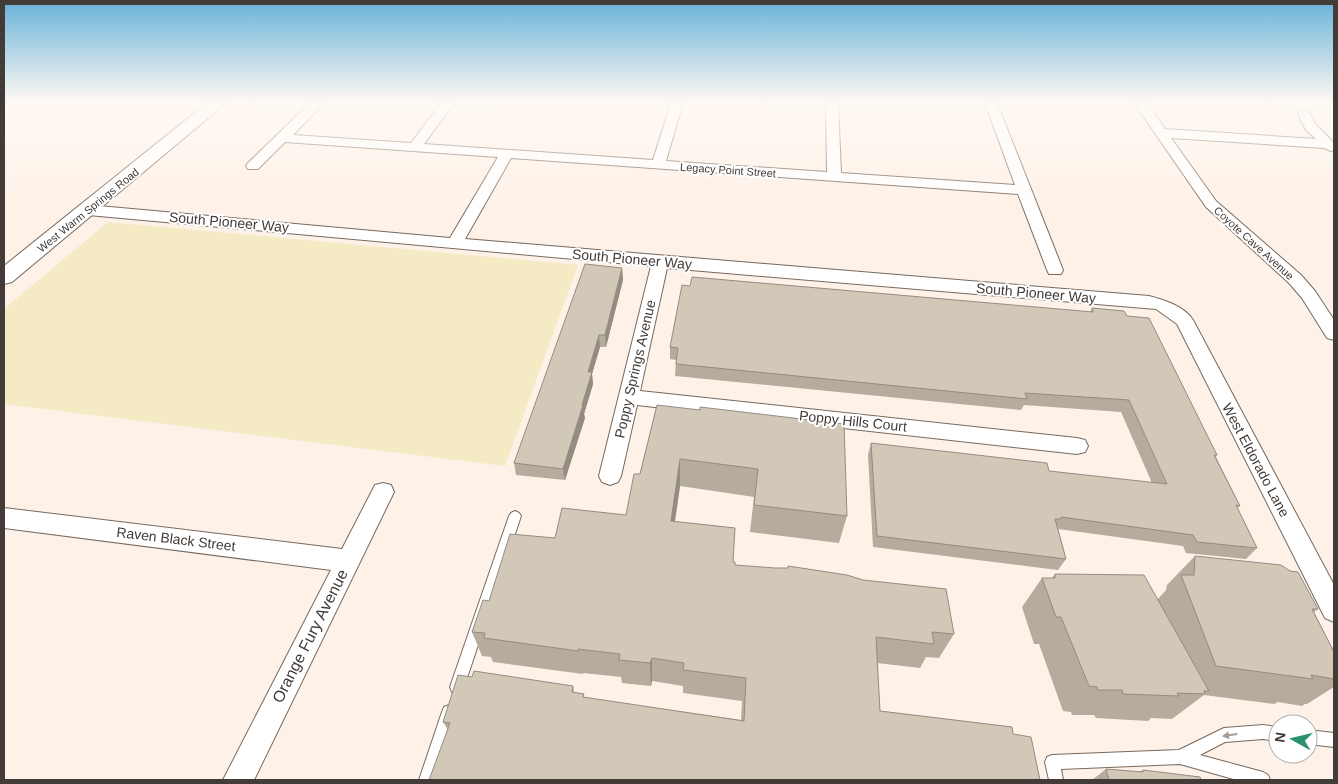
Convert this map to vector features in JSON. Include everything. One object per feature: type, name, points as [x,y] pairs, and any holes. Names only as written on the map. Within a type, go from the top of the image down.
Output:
[{"type":"main road","name":"West Warm Springs Road","points":[[4,277],[174,140]]},
{"type":"street","points":[[253,166],[280,140]]},
{"type":"street","name":"Legacy Point Street","points":[[303,140],[1025,190]]},
{"type":"street","points":[[414,148],[421,140]]},
{"type":"street","points":[[658,165],[666,140]]},
{"type":"street","points":[[833,140],[834,177]]},
{"type":"street","points":[[1005,140],[1056,270]]},
{"type":"street","name":"Coyote Cave Avenue","points":[[1165,140],[1211,204],[1294,279],[1309,295],[1334,334]]},
{"type":"street","points":[[1240,140],[1331,147]]},
{"type":"street","points":[[455,243],[507,154]]},
{"type":"street","name":"South Pioneer Way","points":[[88,210],[660,262],[1149,302],[1162,305],[1174,313]]},
{"type":"street","name":"Poppy Springs Avenue","points":[[610,476],[660,262]]},
{"type":"street","name":"West Eldorado Lane","points":[[1174,313],[1184,320],[1334,610]]},
{"type":"street","name":"Poppy Hills Court","points":[[628,397],[1077,446]]},
{"type":"street","name":"Orange Fury Avenue","points":[[238,780],[383,492]]},
{"type":"street","name":"Raven Black Street","points":[[4,518],[348,560]]},
{"type":"lane","points":[[426,780],[515,516]]},
{"type":"lane","points":[[1180,757],[1224,735],[1268,733]]},
{"type":"lane","points":[[1318,738],[1334,740]]},
{"type":"lane","points":[[1056,780],[1052,762],[1180,757],[1263,780]]},
{"type":"sand","points":[[108,222],[578,265],[505,466],[4,404],[4,309]]},
{"type":"building","points":[[585,264],[622,268],[605,335],[599,335],[588,372],[592,372],[563,469],[514,463]]},
{"type":"building","points":[[692,277],[1093,312],[1092,308],[1124,311],[1127,316],[1149,318],[1217,455],[1214,455],[1240,506],[1236,505],[1257,548],[1197,542],[1193,535],[1061,517],[1061,519],[1055,519],[1066,559],[877,536],[871,443],[1047,463],[1049,471],[1167,484],[1129,400],[1025,393],[1027,399],[676,364],[678,348],[670,347],[682,285],[690,286]]},
{"type":"building","points":[[657,405],[700,410],[700,407],[844,424],[847,516],[754,505],[758,469],[680,459],[671,521],[735,528],[733,562],[735,562],[735,565],[775,568],[788,568],[788,566],[847,575],[863,580],[946,589],[954,634],[932,632],[934,644],[876,637],[880,711],[1012,727],[1013,734],[1031,737],[1040,780],[429,780],[450,723],[443,722],[458,675],[472,677],[474,671],[573,686],[572,692],[584,694],[583,697],[744,721],[746,678],[683,670],[684,663],[652,658],[650,663],[619,660],[620,654],[578,649],[578,651],[484,638],[485,633],[472,632],[483,600],[489,601],[510,534],[555,538],[562,508],[626,515],[634,474],[640,474]]},
{"type":"building","points":[[1195,556],[1281,565],[1290,571],[1298,572],[1318,609],[1312,609],[1334,652],[1334,679],[1311,675],[1313,679],[1216,666],[1181,575],[1194,575]]},
{"type":"building","points":[[1055,574],[1144,575],[1209,691],[1204,691],[1205,694],[1177,693],[1179,696],[1123,694],[1122,690],[1098,690],[1097,687],[1089,686],[1061,617],[1056,617],[1042,578],[1055,578]]},
{"type":"building","points":[[1106,769],[1143,772],[1143,770],[1200,777],[1201,780],[1109,780]]}]
